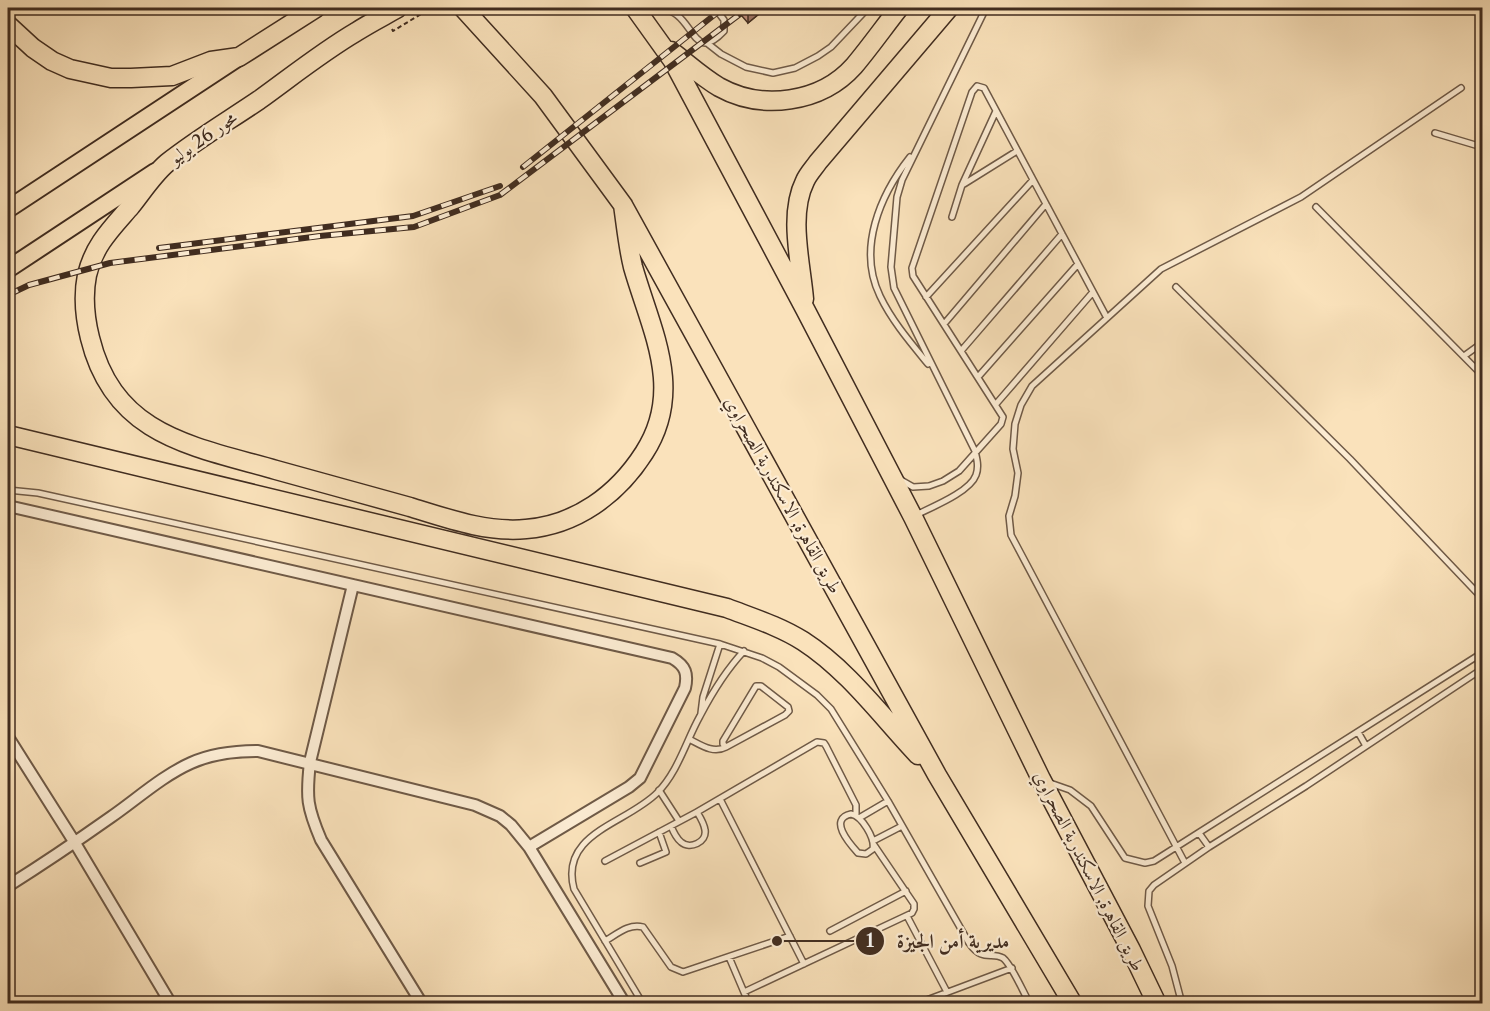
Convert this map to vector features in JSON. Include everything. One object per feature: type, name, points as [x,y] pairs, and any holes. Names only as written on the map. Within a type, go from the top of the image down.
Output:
[{"type":"highway","points":[[8,209],[315,8]]},
{"type":"highway","name":"طريق القاهرة, الاسكندرية الصحراوي","points":[[463,8],[543,96],[623,205],[937,775],[1073,1004]]},
{"type":"highway","name":"طريق القاهرة, الاسكندرية الصحراوي","points":[[635,8],[673,61],[805,309],[913,517],[1041,779],[1157,1004]]},
{"type":"highway","points":[[660,42],[721,88],[758,100],[785,100],[822,89],[844,75],[854,66],[899,8]]},
{"type":"highway","points":[[805,309],[797,229],[799,198],[805,180],[825,153],[949,8]]},
{"type":"highway","name":"محور 26 يوليو","points":[[8,269],[166,165],[354,33],[392,18]]},
{"type":"highway","points":[[8,25],[33,48],[52,61],[70,69],[111,78],[172,76],[211,60],[239,57]]},
{"type":"highway","points":[[166,165],[106,233],[87,275],[86,305],[89,335],[104,376],[120,400],[141,420],[183,442],[443,517],[490,528],[524,530],[556,524],[582,513],[605,499],[627,479],[656,430],[661,410],[664,377],[653,329],[632,263],[623,205]]},
{"type":"highway","points":[[8,435],[726,608],[770,624],[803,641],[833,665],[937,775]]},
{"type":"street","points":[[8,506],[672,658],[680,662],[687,677],[685,688],[639,778],[629,787],[529,846]]},
{"type":"street","points":[[353,585],[310,762],[307,790],[309,813],[321,840],[422,1004]]},
{"type":"street","points":[[8,737],[75,843],[171,1004]]},
{"type":"street","points":[[8,886],[75,843],[169,775],[190,763],[211,755],[235,751],[258,751],[310,762],[489,810],[511,825],[529,846],[625,1004]]},
{"type":"lane","points":[[664,8],[678,15],[693,37],[699,41],[707,43],[721,54],[746,67],[773,73],[795,68],[818,56],[831,47],[868,8]]},
{"type":"lane","points":[[707,43],[717,39],[724,31],[724,20],[715,8]]},
{"type":"lane","points":[[913,517],[964,489],[976,475],[978,464],[975,451],[897,297],[892,278],[897,197],[916,149],[986,8]]},
{"type":"lane","points":[[890,474],[914,487],[929,486],[943,481],[959,471],[1001,424],[1003,417],[913,276],[912,268],[972,92],[977,86],[984,88],[1107,318]]},
{"type":"lane","points":[[1185,863],[1011,535],[1009,516],[1015,496],[1018,472],[1013,436],[1021,405],[1032,386],[1161,269],[1301,196],[1461,88]]},
{"type":"lane","points":[[952,217],[962,185],[996,111]]},
{"type":"lane","points":[[1436,133],[1482,147]]},
{"type":"lane","points":[[916,149],[896,175],[880,208],[871,237],[871,264],[879,294],[894,320],[935,372]]},
{"type":"lane","points":[[962,185],[1017,151]]},
{"type":"lane","points":[[926,297],[1033,180]]},
{"type":"lane","points":[[944,324],[1046,204]]},
{"type":"lane","points":[[1316,207],[1482,375]]},
{"type":"lane","points":[[961,351],[1062,234]]},
{"type":"lane","points":[[978,377],[1078,264]]},
{"type":"lane","points":[[1176,287],[1350,459],[1482,598]]},
{"type":"lane","points":[[996,404],[1093,292]]},
{"type":"lane","points":[[1464,356],[1482,343]]},
{"type":"lane","points":[[8,490],[38,493],[720,644],[744,651],[779,667],[817,695],[831,709],[888,801],[973,948],[982,954],[1004,959],[1012,968],[1030,1004]]},
{"type":"lane","points":[[700,714],[720,644]]},
{"type":"lane","points":[[643,1004],[574,889],[571,873],[574,856],[584,843],[659,790],[670,775],[700,714],[732,664],[744,651]]},
{"type":"lane","points":[[1041,779],[1070,790],[1091,806],[1125,858],[1145,863],[1154,861],[1482,653]]},
{"type":"lane","points":[[1182,1004],[1172,966],[1148,906],[1149,891],[1154,885],[1482,669]]},
{"type":"lane","points":[[689,739],[716,751],[726,747],[785,715],[789,711],[788,707],[761,686],[756,686],[723,741],[726,747]]},
{"type":"lane","points":[[1358,732],[1366,746]]},
{"type":"lane","points":[[605,861],[697,812],[813,744],[821,742],[826,746],[856,805],[857,816],[906,891],[915,906],[914,911],[908,916],[744,992]]},
{"type":"lane","points":[[659,790],[679,821]]},
{"type":"lane","points":[[720,799],[804,964]]},
{"type":"lane","points":[[857,816],[888,801]]},
{"type":"lane","points":[[670,826],[680,842],[694,845],[701,842],[705,836],[705,829],[697,812]]},
{"type":"lane","points":[[857,816],[851,813],[842,817],[841,830],[858,853],[862,854],[870,852],[874,843],[902,826]]},
{"type":"lane","points":[[640,863],[666,852],[659,832]]},
{"type":"lane","points":[[1199,833],[1209,847]]},
{"type":"lane","points":[[830,931],[906,891]]},
{"type":"lane","points":[[908,916],[948,992]]},
{"type":"lane","points":[[605,941],[628,927],[643,927],[669,964],[678,971],[687,971],[790,936]]},
{"type":"lane","points":[[729,957],[749,1004]]},
{"type":"lane","points":[[916,1004],[1012,968]]},
{"type":"path","points":[[392,18],[432,8]]},
{"type":"railway","points":[[523,167],[723,8]]},
{"type":"railway","points":[[8,295],[29,285],[110,263],[320,236],[414,227],[500,195],[740,14]]},
{"type":"railway","points":[[159,248],[413,216],[500,186]]},
{"type":"place","name":"مديرية أمن الجيزة","points":[[777,941]]}]
